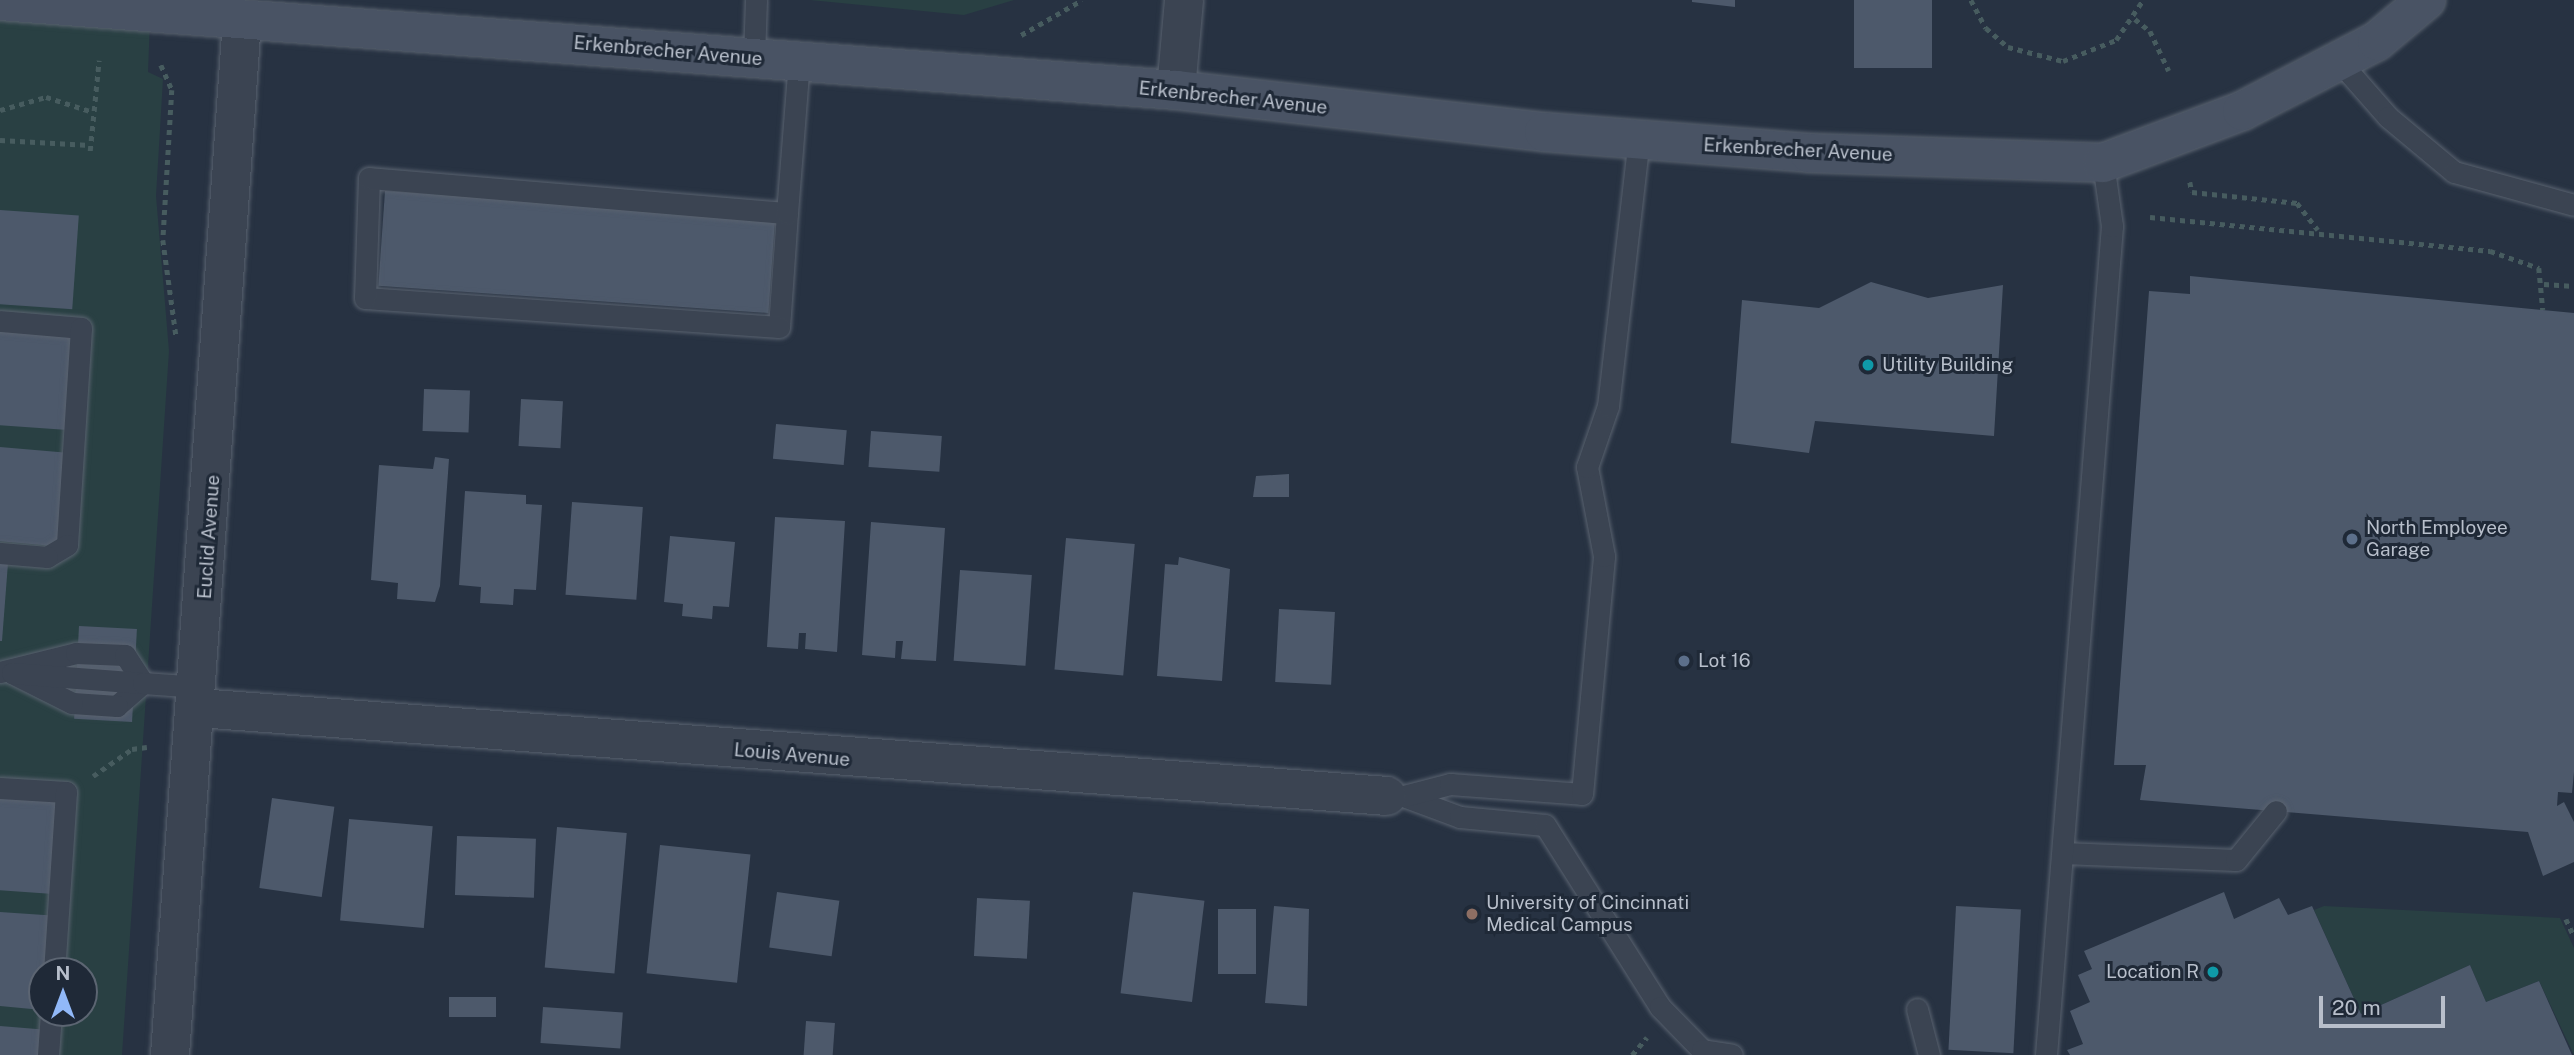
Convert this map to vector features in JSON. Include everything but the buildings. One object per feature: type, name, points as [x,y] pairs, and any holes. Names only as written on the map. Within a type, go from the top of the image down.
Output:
[{"type":"street","points":[[1176,90],[1184,0]]},
{"type":"street","name":"Erkenbrecher Avenue","points":[[0,1],[1176,90],[1639,139],[2102,163],[2242,111],[2378,41],[2426,0]]},
{"type":"street","name":"Euclid Avenue","points":[[170,1055],[198,697],[242,19]]},
{"type":"street","name":"Louis Avenue","points":[[198,697],[1395,796]]},
{"type":"lane","points":[[754,57],[756,0]]},
{"type":"lane","points":[[787,213],[369,178],[365,299],[779,327],[799,61]]},
{"type":"lane","points":[[2339,61],[2388,117],[2454,172],[2574,205]]},
{"type":"lane","points":[[1395,796],[1450,784],[1582,794],[1604,556],[1587,467],[1608,406],[1639,139]]},
{"type":"lane","points":[[2046,1055],[2112,226],[2102,163]]},
{"type":"lane","points":[[0,321],[81,328],[66,545],[47,557],[0,553]]},
{"type":"lane","points":[[6,672],[148,683],[198,697]]},
{"type":"lane","points":[[0,788],[66,792],[55,957]]},
{"type":"lane","points":[[1395,796],[1460,817],[1545,825],[1660,1007],[1702,1050],[1732,1055]]},
{"type":"lane","points":[[2063,853],[2236,860],[2276,811]]},
{"type":"lane","points":[[1917,1009],[1929,1055]]},
{"type":"lane","points":[[48,1055],[50,1027]]},
{"type":"path","points":[[1020,35],[1082,0]]},
{"type":"path","points":[[1971,0],[1986,28],[2035,58],[2091,54],[2135,19],[2143,0]]},
{"type":"path","points":[[2135,19],[2150,31],[2169,71]]},
{"type":"path","points":[[0,140],[90,148],[99,60]]},
{"type":"path","points":[[161,65],[172,90],[163,240],[177,342]]},
{"type":"path","points":[[0,110],[46,97],[93,112]]},
{"type":"path","points":[[2190,182],[2192,192],[2297,203],[2318,230]]},
{"type":"path","points":[[2150,217],[2318,230],[2490,251],[2539,268],[2544,284],[2543,310]]},
{"type":"path","points":[[2544,284],[2574,286]]},
{"type":"path","points":[[146,760],[148,683]]},
{"type":"path","points":[[93,777],[132,749],[147,747]]},
{"type":"path","points":[[2566,919],[2574,936]]},
{"type":"green space","points":[[0,0],[150,20],[148,72],[163,79],[156,196],[169,351],[122,1055],[0,1055]]},
{"type":"green space","points":[[810,0],[1014,0],[964,15]]},
{"type":"green space","points":[[2324,906],[2560,918],[2574,948],[2574,1055],[2539,981],[2486,1002],[2470,965],[2361,1014],[2314,910]]},
{"type":"place","name":"Utility Building","points":[[1868,365]]},
{"type":"place","name":"North Employee Garage","points":[[2352,539]]},
{"type":"place","name":"Lot 16","points":[[1684,661]]},
{"type":"place","name":"University of Cincinnati Medical Campus","points":[[1472,914]]},
{"type":"place","name":"Location R","points":[[2213,972]]}]
